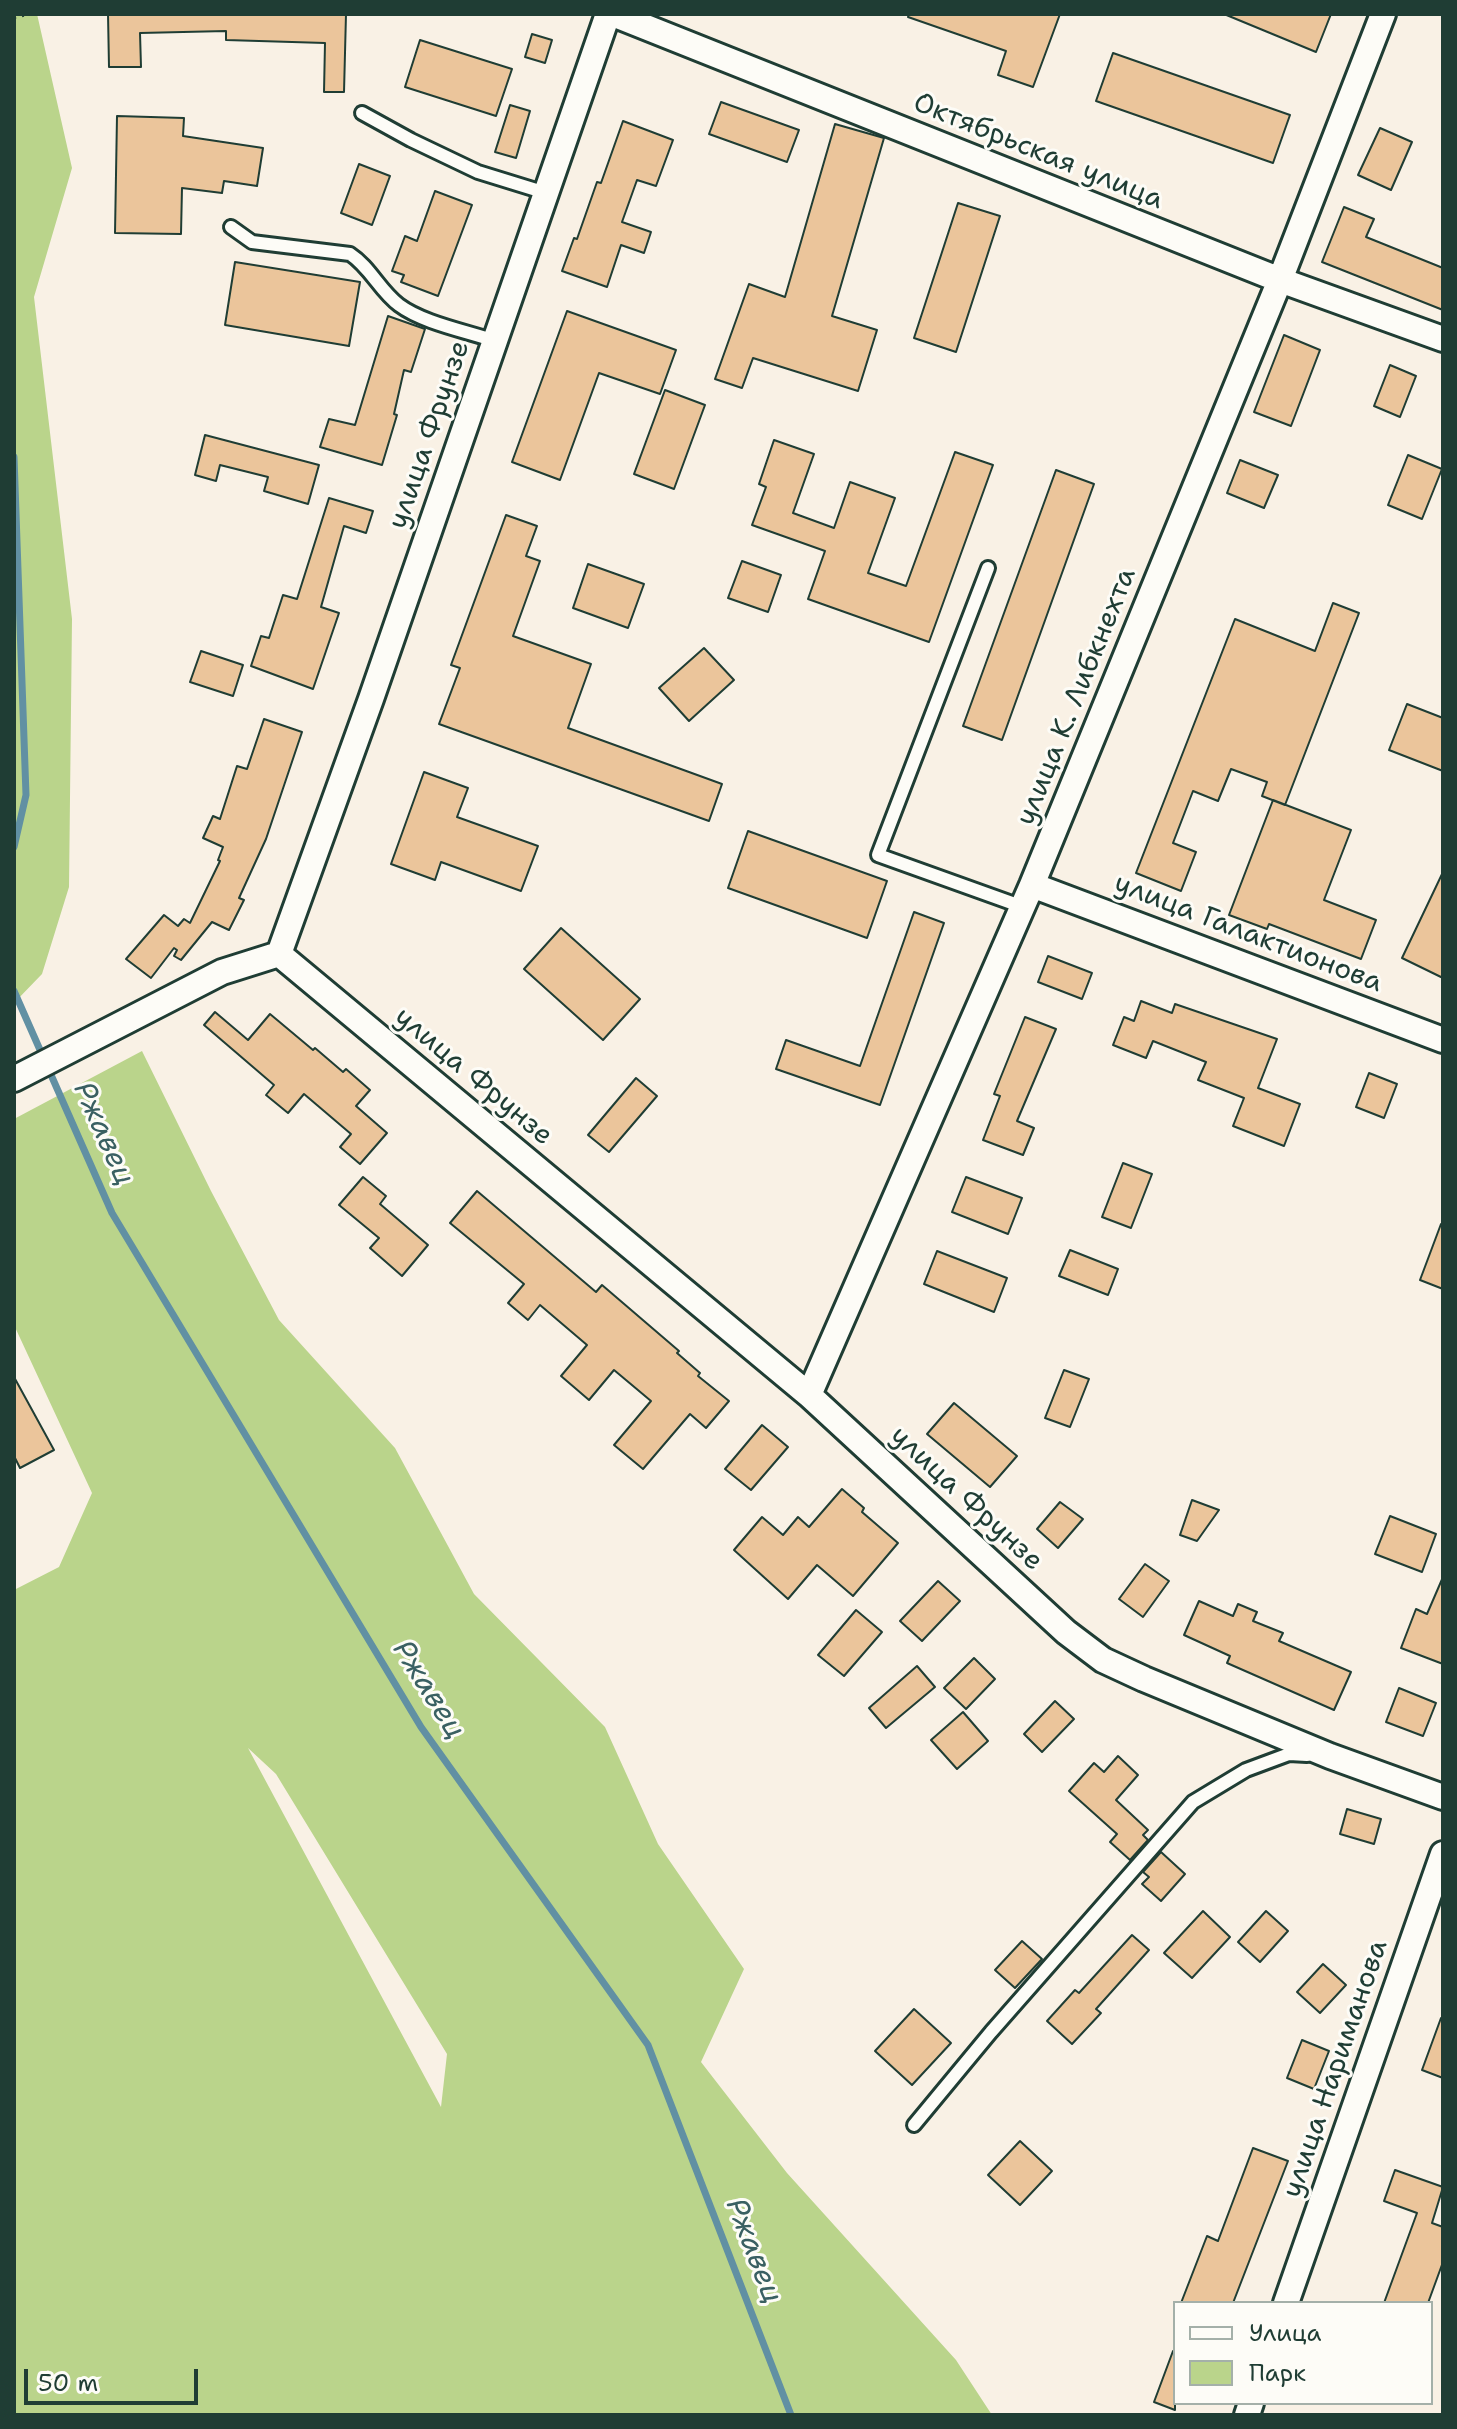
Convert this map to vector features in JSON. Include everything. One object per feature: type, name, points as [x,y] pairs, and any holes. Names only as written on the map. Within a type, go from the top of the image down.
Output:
[{"type":"street","name":"улица Фрунзе","points":[[610,14],[279,954],[809,1395],[1066,1632],[1103,1660],[1330,1756],[1443,1797]]},
{"type":"street","name":"Октябрьская улица","points":[[610,14],[1280,280],[1443,339]]},
{"type":"street","name":"улица К. Либкнехта","points":[[809,1395],[1027,896],[1280,280],[1383,14]]},
{"type":"street","name":"улица Галактионова","points":[[1027,896],[1443,1040]]},
{"type":"street","points":[[14,1079],[222,972],[279,954]]},
{"type":"street","name":"улица Нариманова","points":[[1287,2301],[1443,1854]]},
{"type":"lane","points":[[362,113],[478,172],[546,193]]},
{"type":"lane","points":[[231,227],[252,242],[350,254],[359,259],[398,304],[418,315],[495,341]]},
{"type":"lane","points":[[988,568],[878,855],[1027,896]]},
{"type":"lane","points":[[914,2125],[991,2032],[1193,1802],[1246,1770],[1289,1754],[1330,1756]]},
{"type":"path","points":[[14,17],[27,14]]},
{"type":"green space","points":[[14,14],[37,14],[72,168],[34,297],[72,619],[69,887],[42,974],[14,1003]]},
{"type":"green space","points":[[142,1051],[279,1320],[395,1448],[474,1594],[605,1727],[658,1844],[744,1969],[701,2062],[787,2173],[956,2360],[992,2415],[14,2415],[14,1590],[59,1567],[92,1493],[14,1325],[14,1119]],"holes":[[[248,1748],[276,1774],[447,2054],[441,2107]]]},
{"type":"building","points":[[108,14],[346,14],[344,92],[324,92],[325,43],[226,40],[226,31],[140,33],[141,67],[109,67]]},
{"type":"building","points":[[909,14],[1060,14],[1033,87],[998,75],[1006,51],[908,17]]},
{"type":"building","points":[[1224,14],[1331,14],[1316,52]]},
{"type":"building","points":[[532,34],[552,40],[545,63],[525,57]]},
{"type":"building","points":[[420,40],[512,69],[496,116],[405,87]]},
{"type":"building","points":[[1113,53],[1290,115],[1273,163],[1096,101]]},
{"type":"building","points":[[721,102],[799,130],[787,162],[709,134]]},
{"type":"building","points":[[510,105],[530,111],[516,158],[495,152]]},
{"type":"building","points":[[117,116],[184,118],[183,136],[263,148],[257,186],[224,181],[222,193],[182,188],[181,234],[115,233]]},
{"type":"building","points":[[623,121],[673,140],[656,186],[637,180],[622,222],[651,232],[644,253],[621,245],[607,287],[562,271],[597,182],[601,183]]},
{"type":"building","points":[[835,124],[884,138],[832,316],[877,330],[858,391],[753,358],[742,388],[715,379],[749,284],[785,297]]},
{"type":"building","points":[[1380,128],[1412,142],[1391,190],[1358,175]]},
{"type":"building","points":[[359,164],[390,176],[372,225],[341,213]]},
{"type":"building","points":[[435,191],[472,205],[438,296],[401,282],[404,275],[392,271],[405,236],[417,241]]},
{"type":"building","points":[[958,203],[1000,216],[956,352],[914,338]]},
{"type":"building","points":[[1344,207],[1374,219],[1366,237],[1443,268],[1443,310],[1322,262]]},
{"type":"building","points":[[235,262],[360,282],[349,346],[225,325]]},
{"type":"building","points":[[567,311],[676,350],[660,394],[599,373],[560,480],[512,462]]},
{"type":"building","points":[[388,316],[425,329],[411,372],[404,370],[394,414],[397,415],[382,465],[320,447],[329,419],[355,425]]},
{"type":"building","points":[[1284,335],[1320,350],[1291,426],[1254,412]]},
{"type":"building","points":[[1390,365],[1416,376],[1400,417],[1374,406]]},
{"type":"building","points":[[665,390],[705,405],[674,489],[634,474]]},
{"type":"building","points":[[205,435],[319,465],[308,504],[264,491],[268,477],[220,465],[216,481],[195,475]]},
{"type":"building","points":[[774,440],[814,454],[793,513],[834,528],[850,482],[895,498],[868,573],[906,586],[955,452],[993,465],[929,642],[808,599],[825,551],[752,525],[766,487],[759,484]]},
{"type":"building","points":[[1408,455],[1442,469],[1422,519],[1388,505]]},
{"type":"building","points":[[1240,460],[1278,475],[1264,508],[1227,493]]},
{"type":"building","points":[[1056,470],[1094,484],[1002,740],[963,726]]},
{"type":"building","points":[[329,498],[373,511],[366,533],[344,526],[321,607],[339,613],[313,689],[251,666],[261,636],[269,638],[283,595],[297,599]]},
{"type":"building","points":[[506,515],[537,526],[526,556],[540,561],[513,636],[591,664],[568,728],[722,784],[709,821],[439,724],[460,668],[451,665]]},
{"type":"building","points":[[742,561],[781,575],[768,612],[728,598]]},
{"type":"building","points":[[588,564],[644,584],[628,628],[573,608]]},
{"type":"building","points":[[1333,603],[1359,613],[1285,805],[1262,796],[1267,782],[1231,769],[1218,801],[1193,791],[1173,843],[1196,852],[1181,891],[1136,873],[1235,619],[1315,651]]},
{"type":"building","points":[[704,648],[734,680],[689,721],[659,688]]},
{"type":"building","points":[[201,651],[243,665],[233,696],[190,682]]},
{"type":"building","points":[[1407,704],[1443,718],[1443,771],[1389,750]]},
{"type":"building","points":[[264,719],[302,732],[266,839],[239,898],[244,900],[229,930],[212,922],[181,960],[174,956],[177,950],[174,948],[151,978],[126,959],[164,915],[178,926],[184,919],[190,923],[220,861],[223,847],[203,838],[213,816],[220,819],[237,766],[247,769]]},
{"type":"building","points":[[424,772],[468,788],[457,817],[538,846],[521,891],[441,862],[435,880],[391,864]]},
{"type":"building","points":[[1273,800],[1351,830],[1324,900],[1376,920],[1361,959],[1269,924],[1267,929],[1229,915]]},
{"type":"building","points":[[748,831],[887,881],[867,938],[728,888]]},
{"type":"building","points":[[1443,872],[1443,978],[1402,958]]},
{"type":"building","points":[[914,912],[944,923],[880,1105],[776,1069],[786,1040],[860,1066]]},
{"type":"building","points":[[561,928],[640,999],[603,1040],[524,969]]},
{"type":"building","points":[[1048,956],[1092,973],[1082,999],[1038,982]]},
{"type":"building","points":[[1141,1001],[1172,1013],[1175,1004],[1277,1039],[1258,1088],[1300,1104],[1284,1146],[1233,1126],[1244,1098],[1198,1080],[1206,1062],[1153,1041],[1146,1058],[1113,1045],[1124,1017],[1134,1021]]},
{"type":"building","points":[[215,1012],[248,1040],[270,1014],[313,1050],[315,1048],[343,1072],[346,1069],[370,1090],[356,1106],[387,1133],[360,1164],[340,1147],[351,1134],[304,1094],[288,1113],[266,1095],[274,1085],[204,1025]]},
{"type":"building","points":[[1025,1017],[1056,1029],[1017,1121],[1034,1128],[1023,1155],[983,1140],[1000,1096],[994,1094]]},
{"type":"building","points":[[1369,1073],[1397,1084],[1384,1118],[1356,1107]]},
{"type":"building","points":[[636,1078],[657,1096],[609,1152],[588,1135]]},
{"type":"building","points":[[1123,1163],[1152,1174],[1131,1228],[1102,1217]]},
{"type":"building","points":[[363,1177],[386,1196],[380,1204],[428,1245],[402,1276],[370,1248],[379,1238],[339,1205]]},
{"type":"building","points":[[966,1177],[1022,1198],[1008,1234],[952,1212]]},
{"type":"building","points":[[477,1191],[596,1292],[602,1285],[679,1351],[677,1353],[700,1373],[698,1376],[729,1401],[706,1428],[690,1414],[643,1469],[614,1445],[651,1401],[614,1370],[589,1400],[561,1376],[587,1345],[540,1305],[528,1320],[508,1303],[524,1284],[450,1223]]},
{"type":"building","points":[[1443,1224],[1443,1289],[1420,1280]]},
{"type":"building","points":[[1070,1250],[1118,1269],[1108,1295],[1059,1276]]},
{"type":"building","points":[[937,1251],[1007,1278],[994,1312],[924,1284]]},
{"type":"building","points":[[1064,1370],[1089,1379],[1070,1427],[1045,1418]]},
{"type":"building","points":[[14,1377],[54,1450],[20,1468],[14,1456]]},
{"type":"building","points":[[954,1403],[1017,1456],[990,1487],[927,1434]]},
{"type":"building","points":[[762,1425],[788,1447],[751,1490],[725,1469]]},
{"type":"building","points":[[842,1489],[864,1508],[862,1512],[898,1543],[853,1596],[817,1565],[788,1599],[734,1550],[762,1517],[783,1535],[798,1517],[809,1527]]},
{"type":"building","points":[[1192,1500],[1219,1510],[1197,1541],[1180,1535]]},
{"type":"building","points":[[1060,1502],[1083,1519],[1058,1548],[1037,1529]]},
{"type":"building","points":[[1390,1516],[1436,1534],[1422,1572],[1375,1554]]},
{"type":"building","points":[[1145,1564],[1169,1581],[1143,1617],[1119,1599]]},
{"type":"building","points":[[1443,1577],[1443,1664],[1401,1648],[1416,1609],[1427,1614]]},
{"type":"building","points":[[938,1581],[960,1601],[922,1641],[900,1621]]},
{"type":"building","points":[[1199,1601],[1233,1616],[1238,1604],[1257,1612],[1253,1621],[1283,1633],[1279,1641],[1351,1672],[1334,1710],[1227,1663],[1230,1656],[1184,1635]]},
{"type":"building","points":[[856,1610],[882,1632],[844,1676],[818,1655]]},
{"type":"building","points":[[974,1658],[995,1679],[966,1709],[944,1688]]},
{"type":"building","points":[[917,1666],[935,1687],[886,1728],[869,1708]]},
{"type":"building","points":[[1399,1688],[1436,1703],[1423,1736],[1386,1722]]},
{"type":"building","points":[[1055,1701],[1074,1719],[1042,1752],[1024,1734]]},
{"type":"building","points":[[963,1712],[988,1741],[957,1769],[931,1740]]},
{"type":"building","points":[[1118,1756],[1138,1775],[1116,1800],[1148,1830],[1143,1835],[1148,1840],[1130,1860],[1110,1842],[1117,1834],[1069,1791],[1094,1763],[1104,1772]]},
{"type":"building","points":[[1347,1809],[1381,1819],[1374,1844],[1340,1834]]},
{"type":"building","points":[[1161,1852],[1185,1874],[1161,1901],[1142,1884],[1149,1877],[1143,1872]]},
{"type":"building","points":[[1203,1911],[1230,1937],[1192,1978],[1164,1953]]},
{"type":"building","points":[[1266,1911],[1288,1931],[1260,1962],[1238,1942]]},
{"type":"building","points":[[1132,1935],[1149,1950],[1096,2009],[1101,2013],[1072,2044],[1047,2021],[1075,1990],[1079,1993]]},
{"type":"building","points":[[1022,1941],[1042,1959],[1015,1988],[995,1970]]},
{"type":"building","points":[[1323,1964],[1346,1985],[1320,2013],[1297,1992]]},
{"type":"building","points":[[914,2009],[951,2043],[912,2085],[875,2051]]},
{"type":"building","points":[[1443,2018],[1443,2078],[1422,2070]]},
{"type":"building","points":[[1302,2040],[1329,2051],[1314,2089],[1287,2078]]},
{"type":"building","points":[[1020,2141],[1052,2171],[1020,2205],[988,2175]]},
{"type":"building","points":[[1253,2148],[1288,2161],[1234,2301],[1182,2301],[1207,2236],[1218,2241]]},
{"type":"building","points":[[1395,2170],[1443,2187],[1432,2223],[1443,2227],[1443,2262],[1429,2301],[1385,2301],[1417,2213],[1384,2201]]},
{"type":"building","points":[[1173,2351],[1175,2410],[1154,2402]]},
{"type":"waterway","name":"Ржавец","points":[[14,457],[26,795],[14,847]]},
{"type":"waterway","name":"Ржавец","points":[[14,991],[112,1213],[421,1727],[648,2045],[791,2415]]}]
